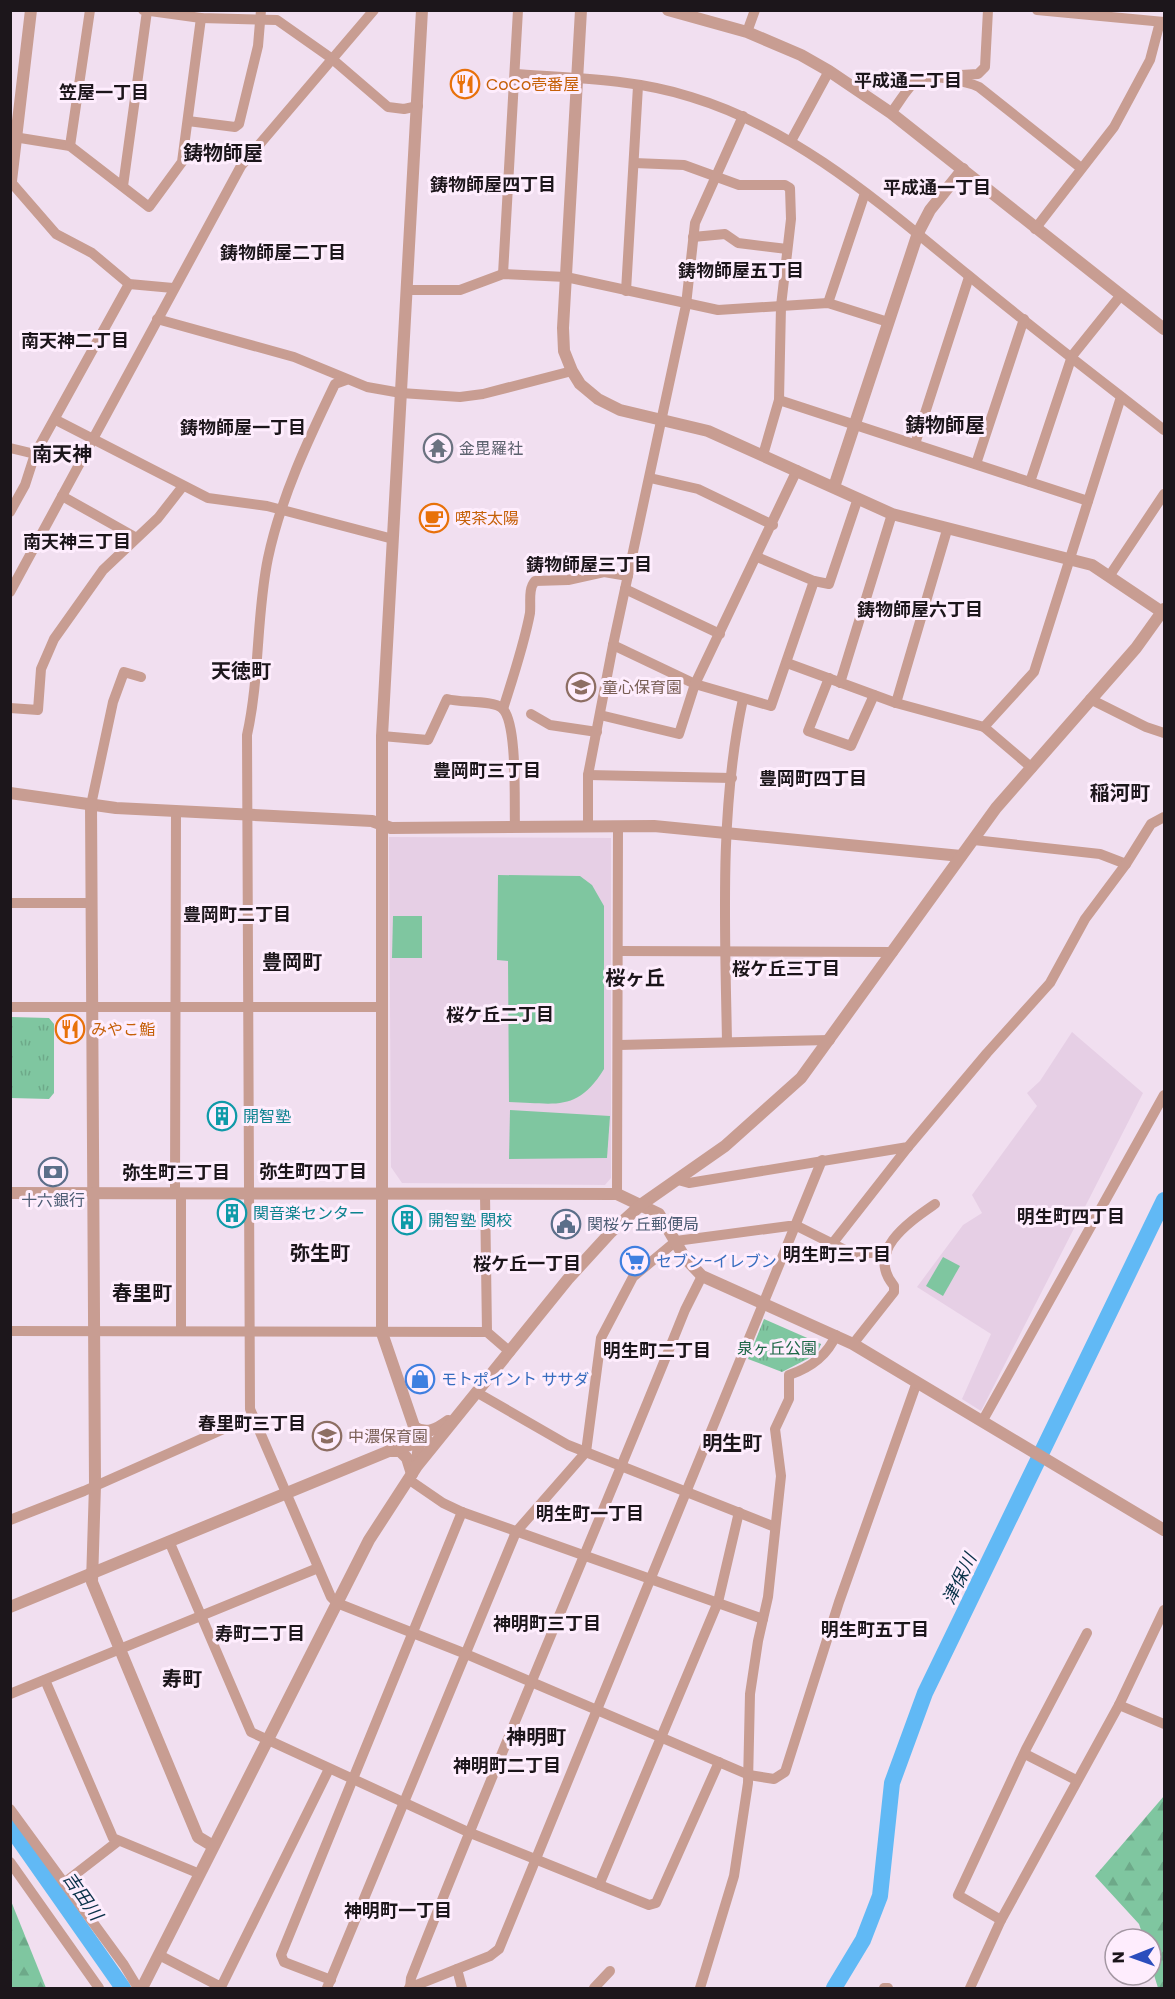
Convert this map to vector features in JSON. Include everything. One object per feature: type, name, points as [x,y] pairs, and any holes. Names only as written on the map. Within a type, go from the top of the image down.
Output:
[{"type":"street","points":[[31,10],[14,137],[11,182],[56,234],[92,253],[129,284],[173,288]]},
{"type":"street","points":[[70,146],[90,10]]},
{"type":"street","points":[[143,10],[201,18],[260,15],[277,20],[331,58],[388,107],[404,109],[418,106]]},
{"type":"street","points":[[10,592],[241,166],[374,10]]},
{"type":"street","points":[[412,1473],[414,1427],[382,1334],[382,736],[422,10]]},
{"type":"street","points":[[503,274],[518,10]]},
{"type":"street","points":[[142,1989],[369,1540],[412,1473],[568,1279],[642,1204],[725,1146],[801,1078],[996,808],[1163,610],[1110,575],[1070,558],[947,530],[892,514],[708,431],[620,410],[598,399],[580,384],[564,351],[563,328],[581,10]]},
{"type":"street","points":[[668,10],[747,32],[801,55],[829,71],[891,112],[1035,229],[1164,329]]},
{"type":"street","points":[[747,32],[755,10]]},
{"type":"street","points":[[957,81],[961,75],[978,74],[986,66],[988,10]]},
{"type":"street","points":[[1035,229],[1114,127],[1150,60],[1162,22],[1037,10]]},
{"type":"street","points":[[123,186],[147,11]]},
{"type":"street","points":[[188,121],[235,127],[239,124],[258,46],[260,15]]},
{"type":"street","points":[[14,137],[70,146],[149,207],[182,162],[201,18]]},
{"type":"street","points":[[791,141],[829,71]]},
{"type":"street","points":[[515,75],[577,78],[689,96],[743,116],[791,141],[918,233],[1164,430]]},
{"type":"street","points":[[891,112],[919,79],[926,77],[957,81],[979,87],[1081,168]]},
{"type":"street","points":[[626,291],[638,86]]},
{"type":"street","points":[[588,826],[588,775],[613,645],[686,305],[695,223],[743,116]]},
{"type":"street","points":[[634,163],[684,165],[739,184],[785,185],[790,188],[791,219],[781,306],[779,400],[763,455]]},
{"type":"street","points":[[834,487],[918,233],[930,210],[963,169]]},
{"type":"street","points":[[828,303],[865,193]]},
{"type":"street","points":[[693,237],[725,234],[738,243],[787,249]]},
{"type":"street","points":[[407,290],[460,290],[503,274],[566,277],[686,305],[718,310],[828,303],[888,322]]},
{"type":"street","points":[[915,444],[969,276]]},
{"type":"street","points":[[10,512],[25,485],[35,454],[56,420],[129,284]]},
{"type":"street","points":[[1030,482],[1072,356],[1120,295]]},
{"type":"street","points":[[157,319],[294,357],[367,387],[401,393],[460,397],[483,394],[572,371]]},
{"type":"street","points":[[976,464],[1024,319]]},
{"type":"street","points":[[346,380],[335,384],[299,457],[268,558],[255,698],[247,735],[250,1408],[331,1597],[337,1603],[466,1654],[749,1775],[774,1779],[785,1772],[842,1592],[917,1382]]},
{"type":"street","points":[[984,727],[1034,672],[1122,397]]},
{"type":"street","points":[[779,400],[1088,501]]},
{"type":"street","points":[[56,420],[208,498],[267,507],[393,539]]},
{"type":"street","points":[[10,448],[35,454]]},
{"type":"street","points":[[600,715],[679,734],[695,684],[773,525],[797,470]]},
{"type":"street","points":[[650,478],[698,489],[773,525]]},
{"type":"street","points":[[10,708],[38,710],[41,669],[54,639],[103,570],[135,537],[158,518],[183,486]]},
{"type":"street","points":[[1110,575],[1164,494]]},
{"type":"street","points":[[62,495],[135,537]]},
{"type":"street","points":[[757,557],[814,581],[829,584],[858,498]]},
{"type":"street","points":[[840,683],[892,514]]},
{"type":"street","points":[[896,703],[947,530]]},
{"type":"street","points":[[503,709],[530,612],[531,585],[535,581],[568,580],[604,572],[628,576]]},
{"type":"street","points":[[613,645],[695,684],[771,706],[814,581]]},
{"type":"street","points":[[626,589],[720,634]]},
{"type":"street","points":[[787,663],[896,703],[984,727],[1032,768]]},
{"type":"street","points":[[141,677],[124,672],[113,702],[91,805],[94,1194],[92,1582],[198,1837],[213,1846]]},
{"type":"street","points":[[829,678],[808,731],[851,746],[873,695]]},
{"type":"street","points":[[382,736],[428,740],[447,699],[463,703],[492,704],[503,709],[511,725],[515,827]]},
{"type":"street","points":[[727,1042],[728,834],[732,778],[743,699]]},
{"type":"street","points":[[1090,699],[1146,728],[1164,733]]},
{"type":"street","points":[[531,714],[550,724],[597,732]]},
{"type":"street","points":[[588,775],[732,778]]},
{"type":"street","points":[[10,793],[91,805],[176,812],[372,820],[391,828],[654,826],[961,856]]},
{"type":"street","points":[[176,812],[176,1007],[181,1331]]},
{"type":"street","points":[[832,1244],[987,1053],[1050,983],[1085,919],[1126,864],[1151,825],[1164,817]]},
{"type":"street","points":[[617,1194],[618,826]]},
{"type":"street","points":[[974,840],[1100,854],[1126,864]]},
{"type":"street","points":[[10,903],[92,903]]},
{"type":"street","points":[[619,951],[893,952]]},
{"type":"street","points":[[10,1007],[382,1007]]},
{"type":"street","points":[[619,1045],[830,1040]]},
{"type":"street","points":[[987,1423],[1164,1095]]},
{"type":"street","points":[[678,1180],[689,1183],[908,1148]]},
{"type":"street","points":[[409,1988],[490,1956],[499,1949],[797,1226],[822,1160]]},
{"type":"street","points":[[10,1193],[617,1194],[659,1214],[685,1258],[702,1276],[853,1344],[1091,1484],[1164,1530]]},
{"type":"street","points":[[485,1194],[487,1332]]},
{"type":"street","points":[[853,1344],[894,1292],[894,1286],[885,1270],[887,1252],[901,1228],[936,1204]]},
{"type":"street","points":[[462,1512],[281,1955],[284,1962],[329,1984],[516,1532],[586,1452],[601,1338],[633,1277],[676,1241],[797,1226],[853,1254],[887,1252]]},
{"type":"street","points":[[409,1988],[468,1832],[533,1683],[685,1310],[702,1276]]},
{"type":"street","points":[[10,1331],[249,1331],[382,1334],[487,1332],[510,1352]]},
{"type":"street","points":[[700,1989],[734,1876],[749,1775],[750,1694],[768,1597],[781,1476],[776,1429],[789,1399],[789,1375],[806,1369],[831,1348],[836,1335]]},
{"type":"street","points":[[476,1392],[568,1445],[775,1527]]},
{"type":"street","points":[[10,1520],[253,1416]]},
{"type":"street","points":[[414,1427],[422,1431],[431,1431],[455,1417]]},
{"type":"street","points":[[10,1607],[389,1451],[413,1442],[439,1437]]},
{"type":"street","points":[[389,1451],[400,1451],[407,1458],[412,1473],[443,1503],[462,1512],[763,1619]]},
{"type":"street","points":[[599,1885],[663,1738],[718,1602],[739,1512]]},
{"type":"street","points":[[169,1541],[251,1732],[404,1804],[535,1860],[650,1905],[656,1903],[719,1762]]},
{"type":"street","points":[[10,1694],[318,1568]]},
{"type":"street","points":[[970,1989],[1001,1920],[1119,1705],[1164,1610]]},
{"type":"street","points":[[1001,1920],[958,1895],[1025,1754],[1087,1633]]},
{"type":"street","points":[[45,1680],[108,1828],[117,1842],[200,1874]]},
{"type":"street","points":[[1119,1705],[1164,1724]]},
{"type":"street","points":[[1025,1754],[1076,1780]]},
{"type":"street","points":[[159,1955],[221,1987],[329,1769]]},
{"type":"street","points":[[10,1809],[138,1989]]},
{"type":"street","points":[[64,1883],[117,1842]]},
{"type":"street","points":[[10,1862],[99,1989]]},
{"type":"street","points":[[457,1970],[462,1989]]},
{"type":"street","points":[[594,1989],[610,1971]]},
{"type":"shaded area","points":[[389,837],[611,838],[611,1178],[605,1185],[402,1183],[391,1167]]},
{"type":"shaded area","points":[[1072,1032],[1143,1093],[981,1411],[962,1399],[991,1334],[917,1287],[963,1225],[982,1213],[972,1195],[1037,1106],[1027,1093],[1040,1081]]},
{"type":"green space","points":[[498,875],[580,876],[592,885],[604,906],[604,1069],[584,1093],[574,1099],[552,1104],[509,1102],[508,961],[497,960]]},
{"type":"green space","points":[[393,916],[422,916],[422,958],[392,958]]},
{"type":"green space","points":[[11,1017],[49,1018],[54,1024],[54,1093],[49,1099],[11,1098]]},
{"type":"green space","points":[[510,1110],[610,1116],[607,1158],[509,1159]]},
{"type":"green space","points":[[943,1257],[960,1266],[943,1296],[926,1286]]},
{"type":"green space","name":"泉ヶ丘公園","points":[[764,1319],[821,1344],[817,1354],[782,1372],[748,1359]]},
{"type":"green space","points":[[1164,1796],[1164,1988],[1158,1987],[1163,1987],[1163,1927],[1140,1927],[1095,1876]]},
{"type":"green space","points":[[11,1901],[46,1988],[11,1988]]},
{"type":"waterway","name":"津保川","points":[[834,1988],[863,1940],[880,1896],[892,1783],[925,1693],[1164,1200]]},
{"type":"waterway","name":"吉田川","points":[[10,1827],[123,1988]]},
{"type":"place","name":"CoCo壱番屋","points":[[465,84]]},
{"type":"place","name":"金毘羅社","points":[[438,448]]},
{"type":"place","name":"喫茶太陽","points":[[434,518]]},
{"type":"place","name":"童心保育園","points":[[581,687]]},
{"type":"place","name":"みやこ鮨","points":[[70,1029]]},
{"type":"place","name":"開智塾","points":[[222,1116]]},
{"type":"place","name":"十六銀行","points":[[53,1172]]},
{"type":"place","name":"関音楽センター","points":[[232,1213]]},
{"type":"place","name":"開智塾 関校","points":[[407,1220]]},
{"type":"place","name":"関桜ヶ丘郵便局","points":[[566,1224]]},
{"type":"place","name":"セブン-イレブン","points":[[635,1261]]},
{"type":"place","name":"モトポイント ササダ","points":[[420,1379]]},
{"type":"place","name":"中濃保育園","points":[[327,1436]]},
{"type":"district","name":"平成通二丁目","points":[[908,80]]},
{"type":"district","name":"笠屋一丁目","points":[[104,92]]},
{"type":"district","name":"鋳物師屋","points":[[223,153]]},
{"type":"district","name":"鋳物師屋四丁目","points":[[493,184]]},
{"type":"district","name":"平成通一丁目","points":[[937,187]]},
{"type":"district","name":"鋳物師屋二丁目","points":[[283,252]]},
{"type":"district","name":"鋳物師屋五丁目","points":[[741,270]]},
{"type":"district","name":"南天神二丁目","points":[[75,340]]},
{"type":"district","name":"鋳物師屋","points":[[945,425]]},
{"type":"district","name":"鋳物師屋一丁目","points":[[243,427]]},
{"type":"district","name":"南天神","points":[[62,454]]},
{"type":"district","name":"南天神三丁目","points":[[77,541]]},
{"type":"district","name":"鋳物師屋三丁目","points":[[589,564]]},
{"type":"district","name":"鋳物師屋六丁目","points":[[920,609]]},
{"type":"district","name":"天徳町","points":[[241,671]]},
{"type":"district","name":"豊岡町三丁目","points":[[487,770]]},
{"type":"district","name":"豊岡町四丁目","points":[[813,778]]},
{"type":"district","name":"稲河町","points":[[1120,793]]},
{"type":"district","name":"豊岡町二丁目","points":[[237,914]]},
{"type":"district","name":"豊岡町","points":[[292,962]]},
{"type":"district","name":"桜ケ丘三丁目","points":[[786,968]]},
{"type":"district","name":"桜ヶ丘","points":[[635,978]]},
{"type":"district","name":"桜ケ丘二丁目","points":[[500,1014]]},
{"type":"district","name":"弥生町四丁目","points":[[313,1171]]},
{"type":"district","name":"弥生町三丁目","points":[[176,1172]]},
{"type":"district","name":"明生町四丁目","points":[[1071,1216]]},
{"type":"district","name":"弥生町","points":[[320,1253]]},
{"type":"district","name":"明生町三丁目","points":[[837,1254]]},
{"type":"district","name":"桜ケ丘一丁目","points":[[527,1263]]},
{"type":"district","name":"春里町","points":[[142,1293]]},
{"type":"district","name":"明生町二丁目","points":[[657,1350]]},
{"type":"district","name":"春里町三丁目","points":[[252,1423]]},
{"type":"district","name":"明生町","points":[[732,1443]]},
{"type":"district","name":"明生町一丁目","points":[[590,1513]]},
{"type":"district","name":"神明町三丁目","points":[[547,1623]]},
{"type":"district","name":"明生町五丁目","points":[[875,1629]]},
{"type":"district","name":"寿町二丁目","points":[[260,1633]]},
{"type":"district","name":"寿町","points":[[182,1679]]},
{"type":"district","name":"神明町","points":[[536,1737]]},
{"type":"district","name":"神明町二丁目","points":[[507,1765]]},
{"type":"district","name":"神明町一丁目","points":[[398,1910]]}]
